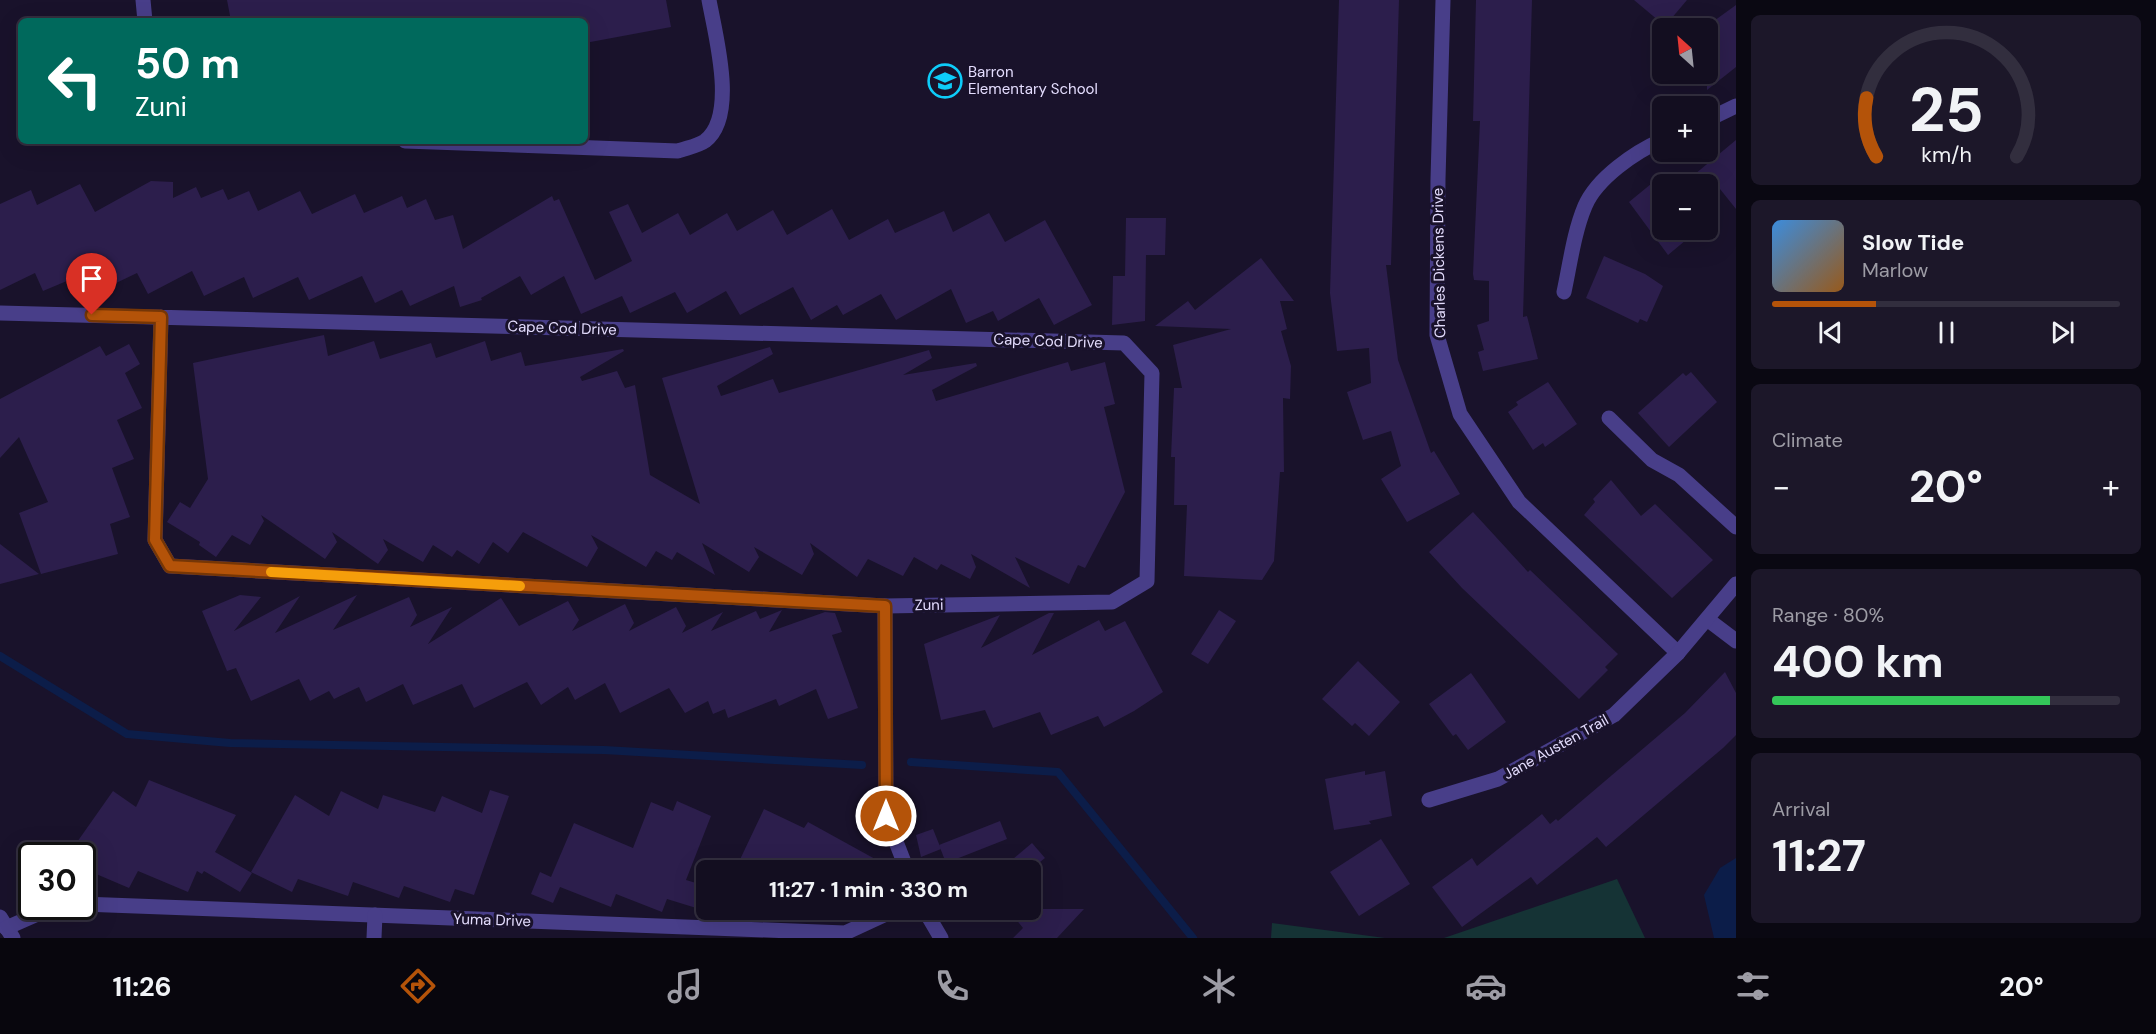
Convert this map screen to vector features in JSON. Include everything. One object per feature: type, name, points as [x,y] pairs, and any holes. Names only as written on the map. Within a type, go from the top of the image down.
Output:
[{"type":"street","points":[[143,0],[146,18]]},
{"type":"street","points":[[487,144],[678,151],[705,141],[717,126],[722,104],[720,61],[709,0]]},
{"type":"street","name":"Charles Dickens Drive","points":[[1443,0],[1437,335],[1460,414],[1519,502],[1678,653]]},
{"type":"street","points":[[1718,115],[1736,106]]},
{"type":"street","points":[[1564,292],[1586,204],[1601,183],[1638,153],[1652,145]]},
{"type":"street","name":"Cape Cod Drive","points":[[0,313],[1124,343]]},
{"type":"street","name":"Zuni","points":[[161,317],[155,540],[170,566],[885,606],[1112,602],[1147,581],[1152,373],[1124,343]]},
{"type":"street","points":[[1609,418],[1652,460],[1679,475],[1736,527]]},
{"type":"street","name":"Jane Austen Trail","points":[[1429,800],[1498,779],[1614,715],[1678,653],[1736,584]]},
{"type":"street","points":[[885,606],[886,816],[903,860]]},
{"type":"street","points":[[1707,619],[1736,641]]},
{"type":"street","name":"Yuma Drive","points":[[96,905],[845,933],[873,920]]},
{"type":"street","points":[[374,938],[375,915]]},
{"type":"street","points":[[6,927],[23,920]]},
{"type":"street","points":[[930,920],[941,938]]},
{"type":"green space","points":[[1617,879],[1645,938],[1444,938]]},
{"type":"green space","points":[[1272,923],[1385,938],[1271,938]]},
{"type":"water","points":[[1736,858],[1736,938],[1714,938],[1704,895],[1720,868]]},
{"type":"building","points":[[227,0],[666,0],[671,27],[588,42],[588,18],[230,18]]},
{"type":"building","points":[[1339,0],[1399,0],[1391,265],[1386,265],[1398,360],[1431,453],[1434,451],[1460,494],[1407,522],[1381,479],[1401,466],[1391,431],[1363,440],[1347,392],[1371,383],[1369,348],[1337,351],[1330,293]]},
{"type":"building","points":[[1476,0],[1532,0],[1523,317],[1527,316],[1538,359],[1483,371],[1478,352],[1484,350],[1477,325],[1489,321],[1489,281],[1474,280],[1473,274],[1480,121],[1473,121]]},
{"type":"building","points":[[1634,0],[1687,0],[1672,18],[1655,18]]},
{"type":"building","points":[[1736,5],[1736,67],[1718,81],[1718,18]]},
{"type":"building","points":[[1707,84],[1715,84],[1707,90]]},
{"type":"building","points":[[1736,140],[1736,209],[1718,186],[1718,174],[1695,174],[1710,162],[1718,162],[1718,155]]},
{"type":"building","points":[[151,181],[173,182],[173,198],[196,187],[201,198],[223,189],[228,200],[249,191],[258,211],[300,191],[312,214],[355,194],[364,213],[402,196],[407,208],[426,199],[435,220],[453,215],[463,249],[552,196],[554,201],[559,199],[595,280],[632,261],[609,212],[628,204],[642,233],[678,213],[690,235],[727,213],[737,231],[773,210],[787,235],[832,209],[849,240],[888,219],[895,233],[944,211],[953,232],[989,213],[1005,242],[1045,220],[1092,305],[1054,325],[1039,298],[998,321],[993,311],[966,323],[951,289],[896,320],[881,294],[843,315],[837,305],[811,320],[793,287],[740,315],[726,291],[687,313],[675,292],[630,313],[622,296],[581,314],[564,276],[531,295],[520,276],[481,298],[482,300],[460,307],[454,286],[410,306],[402,290],[375,303],[362,276],[309,300],[298,277],[253,298],[244,277],[204,296],[192,271],[148,294],[137,273],[91,295],[81,275],[43,291],[35,273],[0,290],[0,204],[31,190],[37,205],[80,184],[95,212]]},
{"type":"building","points":[[1652,183],[1652,233],[1629,202]]},
{"type":"building","points":[[1126,218],[1166,218],[1165,255],[1146,255],[1145,321],[1112,325],[1113,276],[1125,276]]},
{"type":"building","points":[[1657,240],[1686,240],[1668,255]]},
{"type":"building","points":[[1604,256],[1645,274],[1663,286],[1647,322],[1640,319],[1638,323],[1586,298]]},
{"type":"building","points":[[1261,258],[1294,301],[1280,301],[1287,329],[1281,331],[1291,366],[1290,399],[1283,398],[1284,472],[1280,472],[1274,561],[1262,580],[1184,576],[1187,505],[1174,505],[1175,457],[1171,457],[1174,388],[1182,388],[1173,345],[1231,329],[1155,326],[1188,301],[1195,310]]},
{"type":"building","points":[[324,335],[328,356],[374,341],[380,359],[431,343],[436,358],[485,341],[491,361],[521,352],[525,366],[623,349],[624,351],[580,377],[582,381],[617,371],[625,388],[635,385],[650,475],[700,504],[662,378],[770,347],[773,354],[717,386],[721,396],[773,379],[779,393],[929,350],[932,358],[903,375],[976,363],[977,366],[932,390],[936,401],[1068,362],[1071,371],[1105,362],[1115,404],[1104,407],[1125,492],[1085,568],[1078,565],[1069,584],[1015,557],[1030,588],[971,554],[976,567],[970,579],[941,564],[937,570],[914,557],[903,576],[868,559],[857,577],[810,543],[814,554],[802,575],[754,547],[759,557],[749,572],[702,543],[715,575],[677,552],[672,560],[656,551],[646,567],[591,535],[598,548],[587,567],[523,532],[508,553],[493,542],[479,564],[457,550],[452,557],[433,545],[423,562],[383,539],[388,550],[378,564],[332,532],[337,542],[325,559],[261,515],[264,521],[250,545],[232,535],[216,557],[199,545],[200,542],[167,522],[180,502],[190,508],[208,479],[193,363]]},
{"type":"building","points":[[129,344],[140,364],[125,373],[142,408],[117,420],[134,459],[112,468],[130,517],[110,524],[118,554],[41,574],[19,513],[48,502],[19,437],[0,458],[0,399],[100,346],[106,356]]},
{"type":"building","points":[[1691,372],[1717,402],[1669,447],[1638,413],[1683,373],[1686,376]]},
{"type":"building","points":[[1548,382],[1577,424],[1545,447],[1543,443],[1533,450],[1508,412],[1518,405],[1516,402]]},
{"type":"building","points":[[1611,480],[1641,516],[1655,504],[1713,560],[1672,598],[1584,515],[1595,502],[1593,499]]},
{"type":"building","points":[[1473,512],[1528,572],[1530,570],[1618,654],[1605,667],[1608,670],[1579,699],[1462,588],[1429,552]]},
{"type":"building","points":[[0,544],[39,574],[0,584]]},
{"type":"building","points":[[240,595],[261,597],[234,631],[300,596],[275,633],[357,595],[333,630],[409,597],[417,615],[410,627],[452,607],[428,644],[501,598],[519,626],[568,601],[579,620],[572,631],[625,604],[634,623],[629,631],[676,607],[686,626],[682,633],[723,612],[711,631],[756,611],[760,619],[782,610],[769,632],[825,612],[835,613],[842,632],[832,635],[858,708],[828,719],[816,689],[779,706],[776,699],[728,718],[725,709],[713,714],[708,701],[685,713],[669,688],[620,713],[605,683],[575,700],[568,687],[541,705],[527,682],[474,708],[462,684],[413,705],[403,684],[366,702],[359,687],[334,699],[329,691],[310,701],[299,679],[251,701],[236,668],[227,671],[202,611]]},
{"type":"building","points":[[1219,610],[1236,621],[1208,664],[1191,654]]},
{"type":"building","points":[[1049,613],[1054,613],[1032,655],[1099,620],[1105,631],[1125,621],[1163,692],[1104,727],[1098,716],[1051,735],[1040,712],[993,728],[985,710],[941,720],[924,644],[1000,615],[981,648]]},
{"type":"building","points":[[1358,661],[1400,702],[1369,736],[1355,723],[1352,726],[1322,699]]},
{"type":"building","points":[[1725,672],[1736,693],[1736,735],[1723,748],[1606,847],[1597,837],[1537,885],[1531,877],[1462,927],[1432,887],[1472,858],[1477,866],[1542,814],[1550,824],[1556,819],[1558,821],[1685,713]]},
{"type":"building","points":[[1471,673],[1506,722],[1468,750],[1456,734],[1453,736],[1429,704]]},
{"type":"building","points":[[1365,771],[1365,775],[1385,771],[1392,816],[1369,821],[1371,824],[1334,830],[1325,779]]},
{"type":"building","points":[[149,780],[236,815],[215,852],[252,873],[240,892],[204,871],[202,874],[197,871],[188,892],[138,871],[129,888],[96,874],[96,842],[77,842],[113,791],[136,807]]},
{"type":"building","points":[[490,790],[509,796],[474,895],[455,889],[450,902],[404,886],[399,898],[353,882],[348,896],[298,879],[292,892],[251,872],[295,795],[329,816],[341,791],[378,809],[383,795],[435,812],[442,796],[482,813]]},
{"type":"building","points":[[677,801],[711,816],[686,880],[696,883],[696,908],[667,899],[662,912],[616,894],[611,907],[560,887],[553,903],[531,894],[540,872],[551,877],[574,823],[633,848],[651,802],[673,811]]},
{"type":"building","points":[[764,809],[804,828],[808,822],[877,860],[740,860]]},
{"type":"building","points":[[1000,821],[1007,839],[954,860],[945,860],[939,845]]},
{"type":"building","points":[[933,829],[941,849],[921,857],[916,835]]},
{"type":"building","points":[[1381,839],[1410,884],[1359,916],[1330,872]]},
{"type":"building","points":[[1032,843],[1045,858],[1041,861],[1012,860]]},
{"type":"building","points":[[1041,909],[1084,909],[1057,938],[1013,938],[1023,928],[1017,920],[1041,920]]},
{"type":"waterway","points":[[0,656],[127,734],[230,743],[604,750],[862,765]]},
{"type":"waterway","points":[[911,762],[1058,772],[1193,938]]},
{"type":"slow traffic","points":[[271,572],[520,586]]},
{"type":"place","name":"Barron Elementary School","points":[[945,81]]},
{"type":"route","points":[[92,315],[161,317],[155,540],[170,566],[885,606],[886,816]]}]
